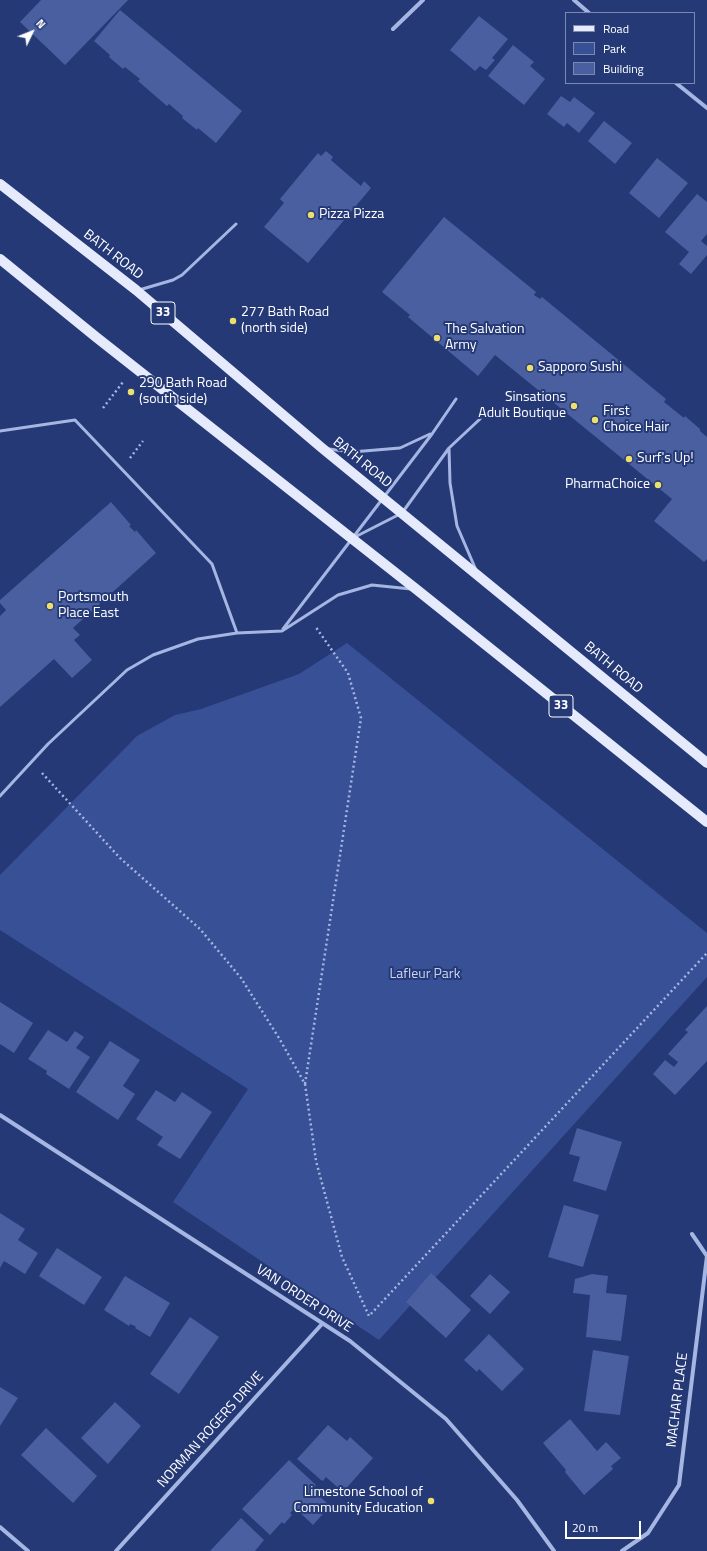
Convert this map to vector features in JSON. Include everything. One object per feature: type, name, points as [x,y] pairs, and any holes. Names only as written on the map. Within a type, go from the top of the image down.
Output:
[{"type":"main road","name":"BATH ROAD","points":[[0,184],[136,290],[382,498],[707,763]]},
{"type":"main road","name":"33","points":[[0,259],[707,822]]},
{"type":"street","points":[[393,29],[423,0]]},
{"type":"street","points":[[574,0],[588,12]]},
{"type":"street","points":[[677,84],[707,108]]},
{"type":"street","name":"VAN ORDER DRIVE","points":[[0,1115],[350,1341],[446,1419],[517,1500],[554,1551]]},
{"type":"street","name":"MACHAR PLACE","points":[[622,1551],[648,1534],[679,1485],[706,1256],[692,1234]]},
{"type":"street","name":"NORMAN ROGERS DRIVE","points":[[116,1551],[322,1324]]},
{"type":"street","points":[[0,1527],[28,1551]]},
{"type":"lane","points":[[136,290],[173,280],[182,275],[236,224]]},
{"type":"lane","points":[[282,631],[432,434],[456,399]]},
{"type":"lane","points":[[352,539],[402,513],[449,448],[480,419]]},
{"type":"lane","points":[[0,432],[75,420],[212,564],[237,633]]},
{"type":"lane","points":[[322,448],[352,452],[400,448],[432,434]]},
{"type":"lane","points":[[449,448],[450,483],[457,526],[479,576]]},
{"type":"lane","points":[[0,796],[48,744],[127,670],[153,655],[198,639],[237,633],[282,631],[308,616],[338,595],[372,585],[416,589]]},
{"type":"path","points":[[102,408],[134,367]]},
{"type":"path","points":[[121,468],[143,441]]},
{"type":"path","points":[[308,616],[348,673],[361,718],[305,1084],[316,1160],[342,1257],[369,1316],[707,953]]},
{"type":"path","points":[[32,762],[120,858],[200,929],[241,978],[279,1038],[305,1084]]},
{"type":"green space","name":"Lafleur Park","points":[[347,643],[707,933],[707,977],[379,1340],[173,1202],[248,1089],[0,930],[0,875],[137,736],[175,715],[201,709],[299,674]]},
{"type":"building","points":[[41,0],[128,0],[65,65],[20,22]]},
{"type":"building","points":[[120,10],[242,111],[216,143],[198,128],[197,130],[182,118],[183,116],[169,104],[167,106],[138,81],[140,79],[125,67],[123,69],[94,41]]},
{"type":"building","points":[[479,16],[508,39],[492,58],[495,60],[486,70],[480,66],[475,71],[450,50]]},
{"type":"building","points":[[513,45],[534,62],[530,66],[545,79],[524,105],[488,76]]},
{"type":"building","points":[[561,96],[570,102],[574,97],[595,113],[579,133],[567,123],[564,127],[547,114]]},
{"type":"building","points":[[604,121],[632,143],[615,164],[588,141]]},
{"type":"building","name":"Pizza Pizza","points":[[326,151],[333,157],[331,160],[332,161],[361,186],[364,181],[371,188],[308,263],[264,227],[284,203],[280,199],[318,153],[321,156]]},
{"type":"building","points":[[657,158],[688,183],[659,218],[629,193]]},
{"type":"building","points":[[697,194],[707,202],[707,234],[701,241],[707,246],[707,255],[691,274],[679,264],[689,252],[665,232]]},
{"type":"building","points":[[444,217],[536,292],[534,295],[540,299],[542,297],[666,399],[664,402],[684,418],[685,416],[707,437],[707,559],[704,562],[654,521],[672,499],[495,355],[478,376],[408,317],[410,315],[382,292]]},
{"type":"building","name":"Portsmouth Place East","points":[[111,502],[131,525],[129,526],[135,532],[136,530],[156,553],[73,628],[80,635],[74,640],[92,660],[72,678],[54,659],[0,707],[0,616],[6,610],[0,603],[0,600]]},
{"type":"building","points":[[0,1002],[33,1023],[14,1053],[0,1044]]},
{"type":"building","points":[[707,1006],[707,1061],[675,1095],[653,1074],[665,1060],[674,1067],[678,1062],[668,1054],[688,1032],[685,1030]]},
{"type":"building","points":[[48,1030],[67,1042],[75,1031],[84,1037],[76,1048],[90,1057],[69,1089],[46,1074],[47,1071],[28,1059]]},
{"type":"building","points":[[110,1041],[140,1060],[123,1086],[135,1094],[118,1120],[76,1092]]},
{"type":"building","points":[[156,1090],[175,1102],[182,1092],[212,1112],[180,1159],[157,1145],[163,1137],[136,1119]]},
{"type":"building","points":[[577,1128],[622,1142],[606,1191],[573,1181],[580,1157],[569,1154]]},
{"type":"building","points":[[564,1205],[599,1215],[583,1267],[548,1257]]},
{"type":"building","points":[[0,1213],[25,1229],[18,1240],[38,1253],[25,1274],[4,1261],[0,1268]]},
{"type":"building","points":[[57,1248],[102,1277],[84,1305],[39,1276]]},
{"type":"building","points":[[431,1273],[471,1310],[446,1338],[406,1302]]},
{"type":"building","points":[[490,1274],[510,1292],[490,1314],[470,1296]]},
{"type":"building","points":[[592,1274],[608,1276],[606,1293],[627,1295],[621,1341],[586,1337],[590,1295],[573,1293],[575,1279]]},
{"type":"building","points":[[125,1276],[170,1303],[150,1337],[135,1328],[135,1326],[130,1324],[129,1326],[104,1310]]},
{"type":"building","points":[[190,1317],[219,1337],[179,1394],[150,1374]]},
{"type":"building","points":[[489,1334],[524,1369],[502,1391],[479,1369],[477,1372],[464,1360]]},
{"type":"building","points":[[593,1350],[629,1356],[620,1415],[584,1411]]},
{"type":"building","points":[[0,1387],[18,1398],[0,1426]]},
{"type":"building","points":[[115,1402],[141,1426],[108,1464],[81,1438]]},
{"type":"building","points":[[570,1419],[597,1451],[606,1442],[621,1458],[611,1466],[613,1469],[584,1495],[565,1472],[566,1470],[543,1443]]},
{"type":"building","points":[[328,1425],[347,1441],[350,1437],[373,1458],[343,1492],[326,1477],[323,1481],[321,1480],[297,1459]]},
{"type":"building","points":[[46,1428],[97,1476],[73,1503],[21,1455]]},
{"type":"building","points":[[289,1460],[316,1485],[312,1489],[330,1506],[313,1525],[295,1508],[290,1513],[292,1515],[284,1524],[282,1522],[270,1535],[242,1509]]},
{"type":"building","points":[[241,1518],[264,1540],[255,1551],[210,1551]]},
{"type":"place","name":"Pizza Pizza","points":[[311,215]]},
{"type":"place","name":"277 Bath Road (north side)","points":[[233,321]]},
{"type":"place","name":"The Salvation Army","points":[[437,338]]},
{"type":"place","name":"Sapporo Sushi","points":[[530,368]]},
{"type":"place","name":"290 Bath Road (south side)","points":[[131,392]]},
{"type":"place","name":"Sinsations Adult Boutique","points":[[574,406]]},
{"type":"place","name":"First Choice Hair","points":[[595,420]]},
{"type":"place","name":"Surf's Up!","points":[[629,459]]},
{"type":"place","name":"PharmaChoice","points":[[658,485]]},
{"type":"place","name":"Portsmouth Place East","points":[[50,606]]},
{"type":"place","name":"Limestone School of Community Education","points":[[431,1501]]}]
